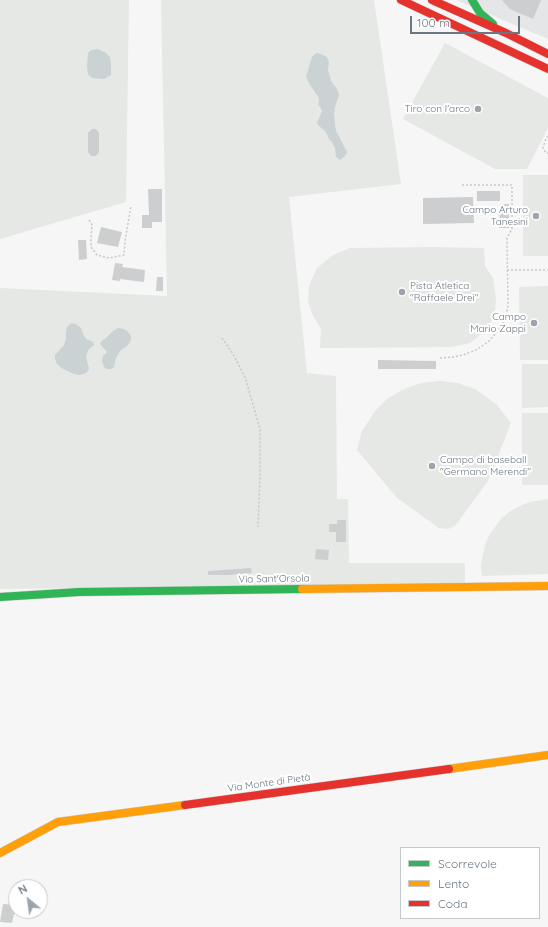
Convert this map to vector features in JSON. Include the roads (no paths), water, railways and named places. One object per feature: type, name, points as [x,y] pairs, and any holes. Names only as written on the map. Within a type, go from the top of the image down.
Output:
[{"type":"street","points":[[401,0],[548,69]]},
{"type":"street","points":[[432,0],[506,33],[548,54]]},
{"type":"street","points":[[472,0],[483,16],[506,33]]},
{"type":"street","name":"Via Sant'Orsola","points":[[0,597],[79,592],[548,586]]},
{"type":"street","name":"Via Monte di Pietà","points":[[0,853],[58,822],[548,755]]},
{"type":"place","name":"Tiro con l'arco","points":[[478,109]]},
{"type":"place","name":"Campo Arturo Tanesini","points":[[536,216]]},
{"type":"place","name":"Pista Atletica \"Raffaele Drei\"","points":[[402,292]]},
{"type":"place","name":"Campo Mario Zappi","points":[[534,323]]},
{"type":"place","name":"Campo di baseball \"Germano Merendi\"","points":[[432,466]]}]
